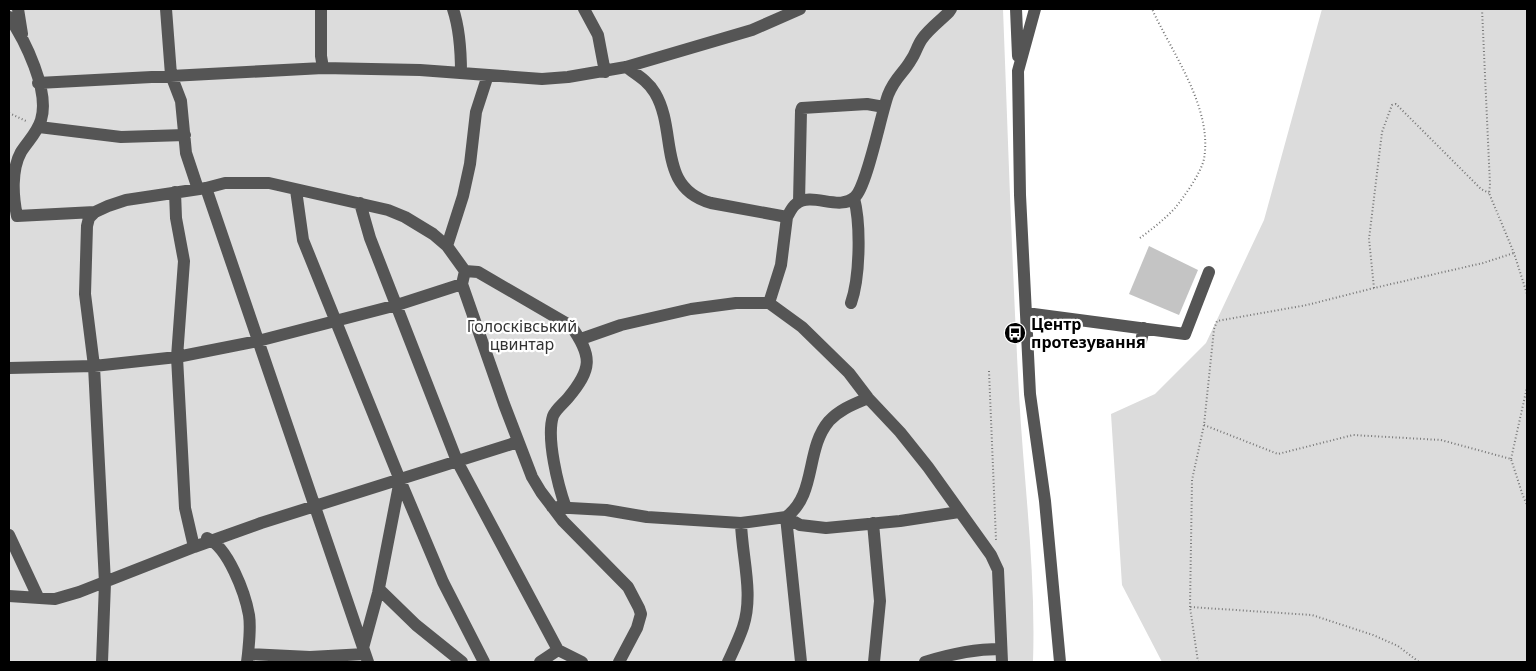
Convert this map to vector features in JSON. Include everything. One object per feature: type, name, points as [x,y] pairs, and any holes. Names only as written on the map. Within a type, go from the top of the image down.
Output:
[{"type":"street","points":[[18,9],[22,36]]},
{"type":"street","points":[[166,9],[171,75],[180,102],[186,153],[202,188],[258,341],[365,655]]},
{"type":"street","points":[[320,9],[323,68]]},
{"type":"street","points":[[453,9],[458,23],[461,47],[461,73]]},
{"type":"street","points":[[584,9],[598,35],[604,72]]},
{"type":"street","points":[[38,83],[323,68],[420,70],[542,79],[568,77],[626,67],[752,30],[800,9]]},
{"type":"street","points":[[851,303],[856,284],[858,224],[854,198],[864,179],[884,106],[893,84],[913,58],[923,38],[951,9]]},
{"type":"street","points":[[1016,9],[1020,194],[1030,394],[1045,501],[1060,662]]},
{"type":"street","points":[[1018,71],[1035,9]]},
{"type":"street","points":[[9,16],[22,36],[32,59],[43,102],[42,118],[39,127],[20,153],[17,162],[15,192],[17,216],[95,212],[126,200],[225,183],[269,183],[388,210],[405,217],[433,234],[447,246],[465,271],[462,284],[532,477],[549,503],[574,532],[628,587],[636,601],[641,614],[640,620],[619,662]]},
{"type":"street","points":[[626,67],[647,82],[655,93],[661,106],[676,176],[689,192],[700,200],[711,203],[787,217]]},
{"type":"street","points":[[447,246],[463,196],[470,164],[476,112],[488,75]]},
{"type":"street","points":[[799,202],[802,108],[867,104],[884,106]]},
{"type":"street","points":[[39,127],[121,137],[185,135]]},
{"type":"street","points":[[296,190],[303,240],[443,582],[484,662]]},
{"type":"street","points":[[175,192],[176,218],[184,261],[177,357],[185,508],[194,546]]},
{"type":"street","points":[[769,303],[780,265],[787,217],[792,208],[799,202],[809,200],[837,202],[854,198]]},
{"type":"street","points":[[360,204],[370,238],[457,461],[558,650],[582,662]]},
{"type":"street","points":[[95,212],[87,226],[85,294],[94,366],[105,583],[102,662]]},
{"type":"street","points":[[465,271],[474,271],[496,282],[571,326],[585,350],[588,365],[578,384],[556,411],[552,427],[556,475],[566,508]]},
{"type":"street","points":[[1026,313],[1143,335],[1185,334],[1208,272]]},
{"type":"street","points":[[9,368],[94,366],[177,357],[258,341],[397,306],[462,284]]},
{"type":"street","points":[[580,339],[621,325],[691,309],[746,302],[769,303],[802,327],[837,360],[868,398],[906,439],[991,555],[998,570],[1002,662]]},
{"type":"street","points":[[549,503],[566,508],[606,510],[648,517],[741,523],[786,517],[794,511],[805,492],[818,443],[825,426],[830,419],[847,407],[868,398]]},
{"type":"street","points":[[9,596],[55,599],[105,583],[194,546],[518,442]]},
{"type":"street","points":[[365,655],[400,480]]},
{"type":"street","points":[[549,503],[560,490]]},
{"type":"street","points":[[786,517],[800,525],[814,528],[844,528],[960,512]]},
{"type":"street","points":[[786,517],[802,662]]},
{"type":"street","points":[[728,662],[744,626],[747,609],[741,523]]},
{"type":"street","points":[[873,523],[880,601],[874,662]]},
{"type":"street","points":[[190,530],[213,540],[229,562],[241,588],[249,616],[248,658],[365,655]]},
{"type":"street","points":[[9,536],[38,597]]},
{"type":"street","points":[[379,589],[416,624],[462,662]]},
{"type":"street","points":[[925,662],[961,652],[980,649],[1001,649]]},
{"type":"street","points":[[540,662],[558,650]]},
{"type":"path","points":[[1140,238],[1174,209],[1191,186],[1204,161],[1206,137],[1197,103],[1182,66],[1152,9]]},
{"type":"path","points":[[1482,9],[1490,176],[1489,193],[1514,253],[1527,294]]},
{"type":"path","points":[[1374,288],[1369,239],[1382,132],[1390,106],[1396,104],[1481,189],[1489,193]]},
{"type":"path","points":[[9,113],[39,127]]},
{"type":"path","points":[[1198,662],[1190,606],[1192,480],[1204,424],[1214,329],[1217,321],[1306,305],[1483,263],[1514,253]]},
{"type":"path","points":[[989,371],[996,540]]},
{"type":"path","points":[[1527,387],[1511,460],[1527,505]]},
{"type":"path","points":[[1204,424],[1278,454],[1353,435],[1441,440],[1511,460]]},
{"type":"path","points":[[1190,606],[1312,615],[1389,642],[1398,646],[1419,662]]},
{"type":"green space","name":"Голосківський цвинтар","points":[[9,9],[1003,9],[1021,428],[1033,595],[1033,662],[9,662]]},
{"type":"green space","points":[[1322,9],[1527,9],[1527,662],[1162,662],[1122,585],[1111,414],[1155,394],[1206,343],[1264,220]]},
{"type":"building","points":[[1149,246],[1198,270],[1179,315],[1129,294]]},
{"type":"place","name":"Центр протезування","points":[[1015,333]]}]
